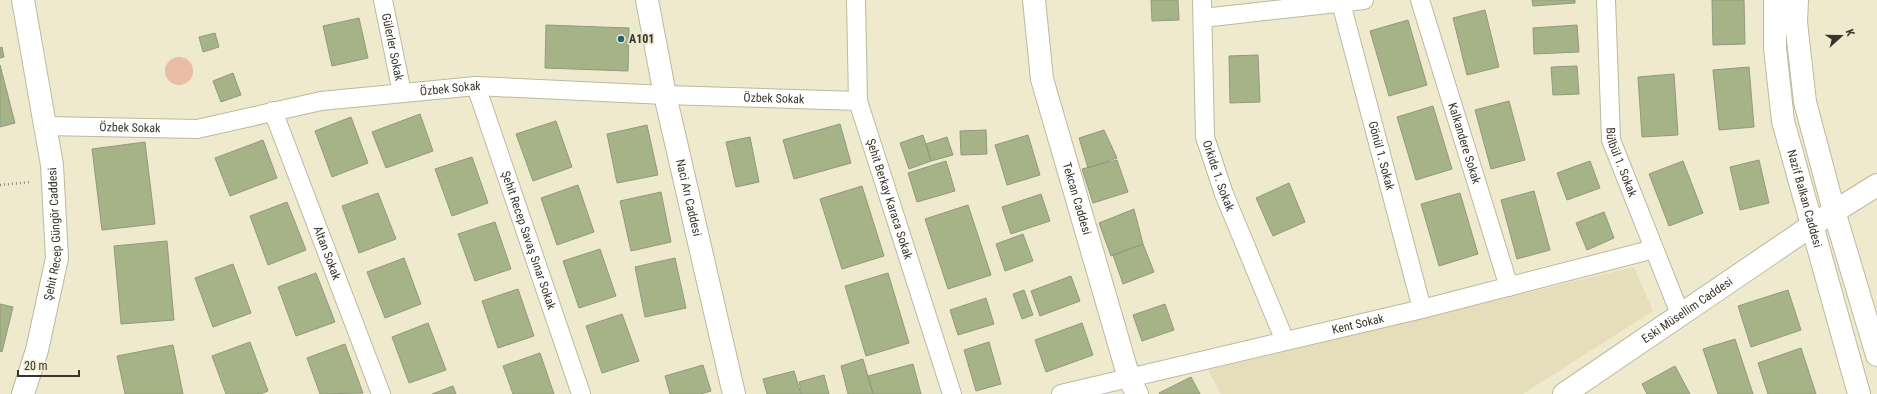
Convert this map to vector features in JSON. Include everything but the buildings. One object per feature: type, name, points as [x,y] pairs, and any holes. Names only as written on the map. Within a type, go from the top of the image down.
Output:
[{"type":"street","name":"Şehit Recep Güngör Caddesi","points":[[23,0],[46,126],[53,180],[58,258],[37,350],[23,394]]},
{"type":"street","name":"Gülerler Sokak","points":[[383,0],[402,93]]},
{"type":"street","name":"Naci Arı Caddesi","points":[[647,0],[665,95],[734,394]]},
{"type":"street","name":"Şehit Berkay Karaca Sokak","points":[[856,0],[858,101],[952,394]]},
{"type":"street","name":"Tekcan Caddesi","points":[[1034,0],[1042,79],[1133,386]]},
{"type":"street","name":"Orkide 1. Sokak","points":[[1202,0],[1205,137],[1224,194],[1285,341]]},
{"type":"street","points":[[1202,18],[1364,0]]},
{"type":"street","name":"Kalkandere Sokak","points":[[1420,0],[1509,287]]},
{"type":"street","name":"Bülbül 1. Sokak","points":[[1606,0],[1611,140],[1680,314]]},
{"type":"street","name":"Nazif Balkan Caddesi","points":[[1775,0],[1775,48],[1783,121],[1859,394]]},
{"type":"street","points":[[1796,0],[1796,22],[1805,102],[1834,211],[1877,354]]},
{"type":"street","name":"Gönül 1. Sokak","points":[[1341,3],[1422,309]]},
{"type":"street","name":"Özbek Sokak","points":[[46,126],[197,128],[321,102],[476,86],[665,95],[858,101]]},
{"type":"street","name":"Şehit Recep Savaş Sınar Sokak","points":[[476,86],[581,394]]},
{"type":"street","name":"Altan Sokak","points":[[273,111],[381,394]]},
{"type":"street","points":[[1834,211],[1877,186]]},
{"type":"street","name":"Eski Müsellim Caddesi","points":[[1564,394],[1834,211]]},
{"type":"street","name":"Kent Sokak","points":[[1061,394],[1133,386],[1285,341],[1422,309],[1654,249]]},
{"type":"path","points":[[0,186],[53,180]]},
{"type":"shaded area","points":[[179,57],[189,61],[193,71],[189,81],[179,85],[169,81],[165,71],[169,61]]},
{"type":"shaded area","points":[[1634,267],[1653,311],[1523,394],[1221,394],[1208,370]]},
{"type":"place","name":"A101","points":[[621,39]]}]
